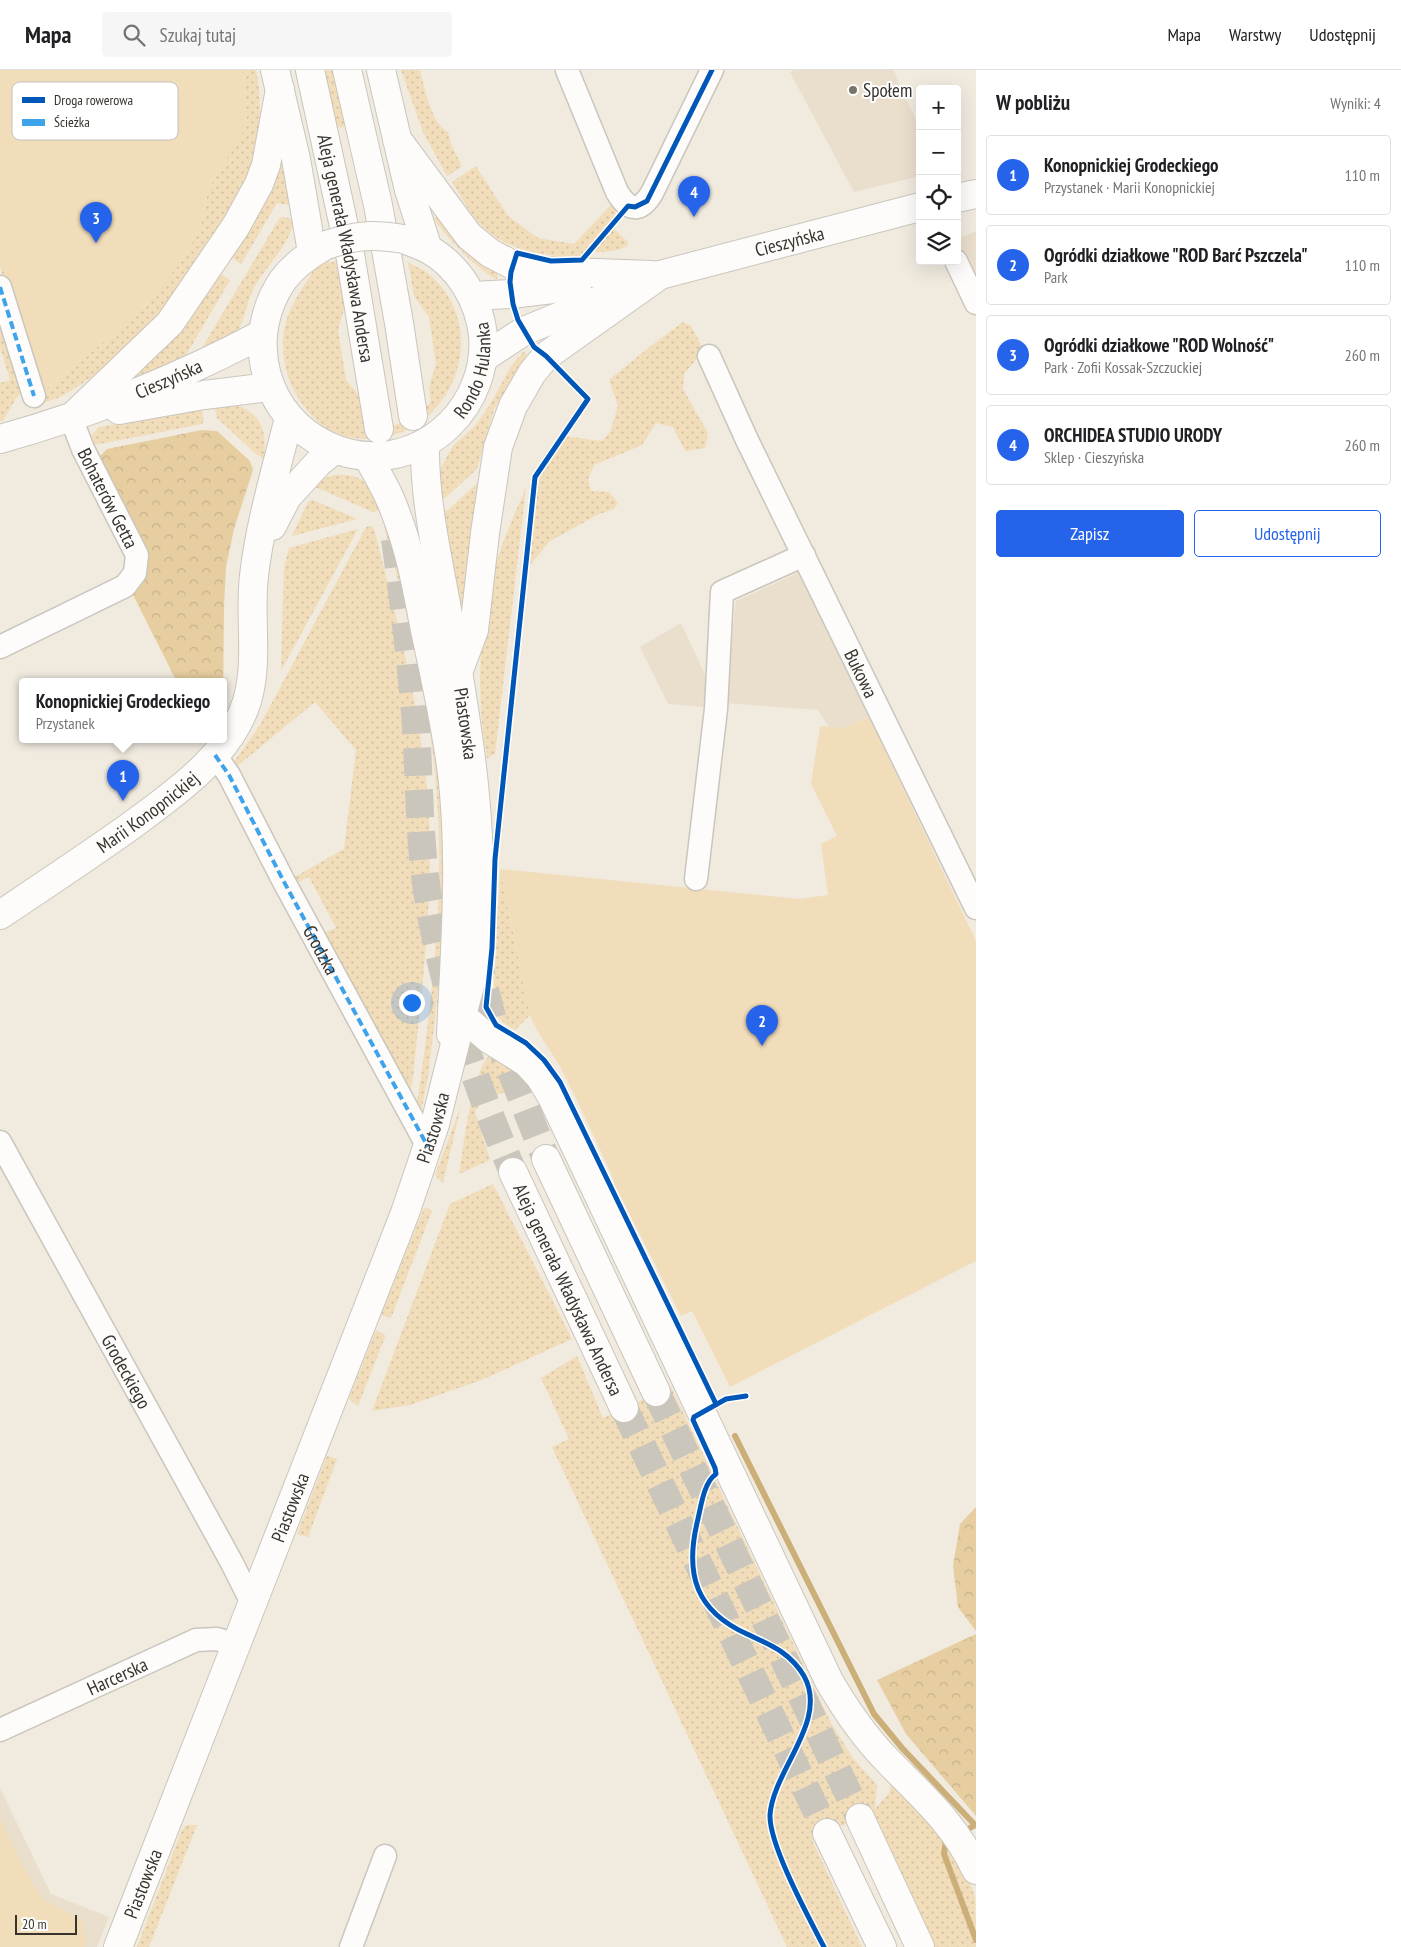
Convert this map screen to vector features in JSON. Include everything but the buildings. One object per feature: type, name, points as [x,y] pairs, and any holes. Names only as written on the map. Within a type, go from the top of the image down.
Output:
[{"type":"main road","name":"Aleja generała Władysława Andersa","points":[[310,70],[350,254],[379,429]]},
{"type":"main road","name":"Aleja generała Władysława Andersa","points":[[347,70],[378,205],[413,416]]},
{"type":"main road","points":[[381,70],[409,190],[416,244]]},
{"type":"main road","points":[[277,79],[319,249]]},
{"type":"main road","points":[[71,418],[170,323],[236,226],[259,184],[266,165],[277,79]]},
{"type":"main road","points":[[398,139],[469,236],[490,254],[513,266],[541,271],[660,275]]},
{"type":"main road","points":[[961,197],[976,194]]},
{"type":"main road","name":"Cieszyńska","points":[[472,296],[511,294],[660,275],[916,208]]},
{"type":"main road","name":"Rondo Hulanka","points":[[377,235],[416,244],[446,262],[472,296],[482,326],[483,358],[478,378],[470,398],[458,416],[443,431],[425,443],[397,454],[367,456],[334,450],[302,431],[278,403],[270,387],[263,361],[262,334],[266,314],[273,296],[284,279],[297,265],[319,249],[351,236],[377,235]]},
{"type":"main road","points":[[458,671],[474,630],[485,533],[498,447],[513,406],[532,374],[546,356],[660,275]]},
{"type":"main road","name":"Cieszyńska","points":[[483,358],[524,331],[660,275]]},
{"type":"main road","name":"Cieszyńska","points":[[0,439],[71,418],[204,363],[262,334]]},
{"type":"main road","name":"Cieszyńska","points":[[71,418],[204,395],[270,387]]},
{"type":"main road","name":"Marii Konopnickiej","points":[[227,738],[240,719],[248,700],[251,679],[253,579],[257,553],[289,418]]},
{"type":"main road","name":"Piastowska","points":[[118,1947],[405,1212],[428,1146],[444,1091],[475,963],[480,853],[475,786],[458,671],[429,508],[424,473],[425,443]]},
{"type":"main road","name":"Marii Konopnickiej","points":[[257,553],[287,497],[319,462],[334,450]]},
{"type":"main road","name":"Piastowska","points":[[367,456],[397,514],[406,544],[442,711],[452,772],[456,818],[456,940],[450,1063]]},
{"type":"main road","name":"Marii Konopnickiej","points":[[0,915],[147,814],[191,780],[215,755],[223,743]]},
{"type":"main road","points":[[462,1016],[489,1040],[526,1062],[540,1077],[552,1097],[829,1681],[851,1718],[869,1741],[888,1762],[912,1783],[950,1826],[966,1849],[976,1870]]},
{"type":"main road","name":"Aleja generała Władysława Andersa","points":[[546,1159],[656,1392]]},
{"type":"main road","name":"Aleja generała Władysława Andersa","points":[[513,1172],[624,1408]]},
{"type":"main road","points":[[860,1818],[920,1947]]},
{"type":"main road","points":[[827,1832],[882,1947]]},
{"type":"street","points":[[567,70],[617,192],[623,202],[628,206],[635,207],[647,201],[712,70]]},
{"type":"street","points":[[958,265],[976,303]]},
{"type":"street","points":[[0,287],[34,396]]},
{"type":"street","name":"Bukowa","points":[[708,356],[747,440],[976,908]]},
{"type":"street","name":"Bohaterów Getta","points":[[0,647],[125,586],[135,573],[137,555],[83,449],[71,418]]},
{"type":"street","points":[[696,879],[716,709],[722,592],[804,555]]},
{"type":"street","name":"Grodzka","points":[[215,755],[229,775],[287,888],[428,1146]]},
{"type":"street","name":"Grodeckiego","points":[[0,1142],[232,1563],[252,1603]]},
{"type":"street","name":"Harcerska","points":[[0,1730],[196,1640],[217,1639],[236,1646]]},
{"type":"street","points":[[352,1947],[385,1856]]},
{"type":"shaded area","points":[[0,70],[243,70],[247,125],[208,190],[201,228],[180,263],[133,318],[42,392],[0,258]]},
{"type":"shaded area","points":[[243,70],[256,70],[260,96],[260,122],[256,149],[249,174],[234,205],[184,281],[146,330],[92,377],[62,396],[43,402],[0,266],[0,258],[42,392],[133,318],[180,263],[201,228],[208,190],[247,125]]},
{"type":"shaded area","points":[[324,70],[334,70],[346,124],[342,128],[337,126]]},
{"type":"shaded area","points":[[401,70],[420,70],[433,114],[442,128],[448,132],[451,144],[462,166],[447,176],[423,132]]},
{"type":"shaded area","points":[[794,70],[893,70],[916,120],[916,177],[854,192],[790,72]]},
{"type":"shaded area","points":[[281,150],[294,206],[277,203],[241,264],[229,255]]},
{"type":"shaded area","points":[[476,166],[508,216],[538,238],[574,244],[612,204],[617,216],[580,257],[566,257],[523,250],[497,238],[485,229],[472,214],[452,182]]},
{"type":"shaded area","points":[[443,215],[498,267],[497,280],[462,252],[433,218]]},
{"type":"shaded area","points":[[282,217],[294,219],[291,230],[282,248],[252,292],[239,328],[229,338],[199,353],[279,219]]},
{"type":"shaded area","points":[[613,228],[628,242],[628,245],[606,252],[592,252]]},
{"type":"shaded area","points":[[976,231],[976,284],[961,253],[961,237]]},
{"type":"shaded area","points":[[329,259],[330,263],[336,261],[345,305],[338,330],[346,380],[361,398],[365,431],[400,423],[431,402],[429,387],[436,364],[429,317],[414,296],[408,262],[431,276],[450,299],[459,325],[461,352],[454,378],[441,402],[422,421],[397,434],[359,439],[335,432],[314,418],[302,404],[293,389],[283,354],[287,318],[315,267]]},
{"type":"shaded area","points":[[218,272],[230,280],[186,355],[189,363],[115,385]]},
{"type":"shaded area","points":[[0,319],[22,392],[16,398],[3,421],[0,421],[0,383],[10,380],[0,347]]},
{"type":"shaded area","points":[[683,322],[691,326],[704,350],[684,374],[683,389],[708,433],[705,448],[685,451],[673,427],[656,423],[642,445],[594,465],[588,479],[591,491],[609,492],[618,503],[614,509],[599,514],[550,541],[530,565],[540,474],[564,436],[602,441],[610,432],[618,406],[609,380]]},
{"type":"shaded area","points":[[524,351],[527,355],[494,409],[477,469],[445,498],[438,499],[438,474],[453,446],[476,425],[491,403],[511,366]]},
{"type":"shaded area","points":[[234,404],[251,413],[261,425],[265,440],[264,459],[217,418],[214,405]]},
{"type":"shaded area","points":[[201,408],[204,420],[202,424],[89,446],[92,435],[99,427]]},
{"type":"shaded area","points":[[335,475],[353,476],[366,483],[376,494],[385,509],[373,512],[313,486],[322,479]]},
{"type":"shaded area","points":[[483,478],[463,636],[441,511],[448,510]]},
{"type":"shaded area","points":[[526,487],[495,754],[487,758],[483,731],[480,676],[484,620],[489,593],[504,540]]},
{"type":"shaded area","points":[[313,500],[357,519],[292,536],[308,502]]},
{"type":"shaded area","points":[[388,522],[421,650],[443,806],[444,917],[435,1019],[422,1107],[416,1108],[427,1032],[436,945],[439,885],[437,794],[426,704],[384,526]]},
{"type":"shaded area","points":[[371,526],[374,529],[392,599],[408,670],[421,742],[429,814],[430,847],[426,946],[413,1077],[409,1097],[323,933],[336,928],[309,877],[296,883],[293,878],[344,849],[356,750],[315,702],[236,767],[234,762],[260,725],[366,527]]},
{"type":"shaded area","points":[[358,529],[281,671],[284,567],[289,548]]},
{"type":"shaded area","points":[[800,572],[872,715],[844,728],[829,727],[818,710],[724,703],[736,601]]},
{"type":"shaded area","points":[[681,623],[708,681],[705,707],[668,704],[640,647]]},
{"type":"shaded area","points":[[869,717],[976,941],[976,1261],[730,1387],[692,1311],[681,1316],[615,1185],[573,1092],[533,1022],[500,869],[799,899],[828,895],[821,844],[837,836],[811,784],[820,726],[844,728]]},
{"type":"shaded area","points":[[500,869],[530,1015],[515,1030],[500,1019],[493,1003]]},
{"type":"shaded area","points":[[492,1053],[532,1080],[481,1102],[475,1112],[490,1160],[459,1174],[469,1109],[479,1075]]},
{"type":"shaded area","points":[[461,1106],[443,1183],[435,1175]]},
{"type":"shaded area","points":[[493,1184],[572,1339],[484,1379],[410,1405],[372,1411],[450,1204]]},
{"type":"shaded area","points":[[424,1208],[432,1211],[391,1318],[381,1315]]},
{"type":"shaded area","points":[[376,1330],[385,1335],[385,1337],[358,1406],[349,1399]]},
{"type":"shaded area","points":[[577,1356],[603,1418],[671,1387],[831,1723],[853,1758],[877,1785],[875,1809],[889,1793],[892,1781],[940,1835],[962,1866],[970,1881],[975,1897],[976,1947],[935,1947],[869,1813],[812,1840],[862,1947],[787,1947],[552,1447],[569,1439],[541,1378]]},
{"type":"shaded area","points":[[327,1456],[337,1459],[308,1537],[297,1534]]},
{"type":"shaded area","points":[[0,1788],[51,1894],[109,1917],[97,1947],[0,1947]]},
{"type":"shaded area","points":[[0,1818],[15,1851],[42,1899],[82,1920],[86,1941],[85,1947],[0,1947]]},
{"type":"shaded area","points":[[186,1825],[197,1825],[149,1947],[137,1947],[181,1832]]},
{"type":"green space","points":[[202,430],[217,431],[250,461],[253,470],[234,529],[226,567],[223,678],[175,678],[129,587],[140,578],[102,464],[100,456],[107,449]]},
{"type":"green space","points":[[976,1507],[976,1631],[958,1607],[953,1566],[960,1524]]},
{"type":"green space","points":[[976,1634],[976,1816],[906,1734],[877,1680]]},
{"type":"waterway","points":[[735,1436],[874,1714],[902,1748],[975,1825],[968,1829]]},
{"type":"waterway","points":[[949,1843],[945,1846],[944,1854],[976,1940]]},
{"type":"tunnel","points":[[395,539],[413,691],[421,836],[430,909],[445,977],[464,1043],[487,1108],[513,1172]]},
{"type":"tunnel","points":[[475,950],[496,1033],[546,1159]]},
{"type":"tunnel","points":[[656,1392],[860,1818]]},
{"type":"tunnel","points":[[624,1408],[827,1833]]},
{"type":"marked path","points":[[0,287],[34,396]]},
{"type":"marked path","points":[[215,755],[229,775],[283,880],[428,1147]]},
{"type":"cycle path","points":[[712,70],[647,201],[635,207],[628,206],[582,260],[551,261],[517,253],[511,272],[510,282],[513,304],[518,320],[534,347],[546,356],[588,399],[535,477],[495,859],[492,948],[486,1007],[496,1025],[526,1043],[544,1060],[560,1082],[716,1404]]},
{"type":"cycle path","points":[[746,1396],[726,1399],[694,1417],[693,1420],[716,1474],[708,1483],[701,1503],[694,1542],[694,1575],[698,1589],[716,1614],[730,1625],[786,1655],[804,1676],[810,1693],[810,1710],[805,1728],[773,1798],[770,1815],[771,1828],[783,1862],[824,1947]]},
{"type":"place","name":"Społem","points":[[853,90]]},
{"type":"place","name":"ORCHIDEA STUDIO URODY","points":[[694,217]]},
{"type":"place","name":"Ogródki działkowe \"ROD Wolność\"","points":[[96,243]]},
{"type":"place","name":"Konopnickiej Grodeckiego","points":[[123,801]]},
{"type":"place","name":"Ogródki działkowe \"ROD Barć Pszczela\"","points":[[762,1046]]}]
